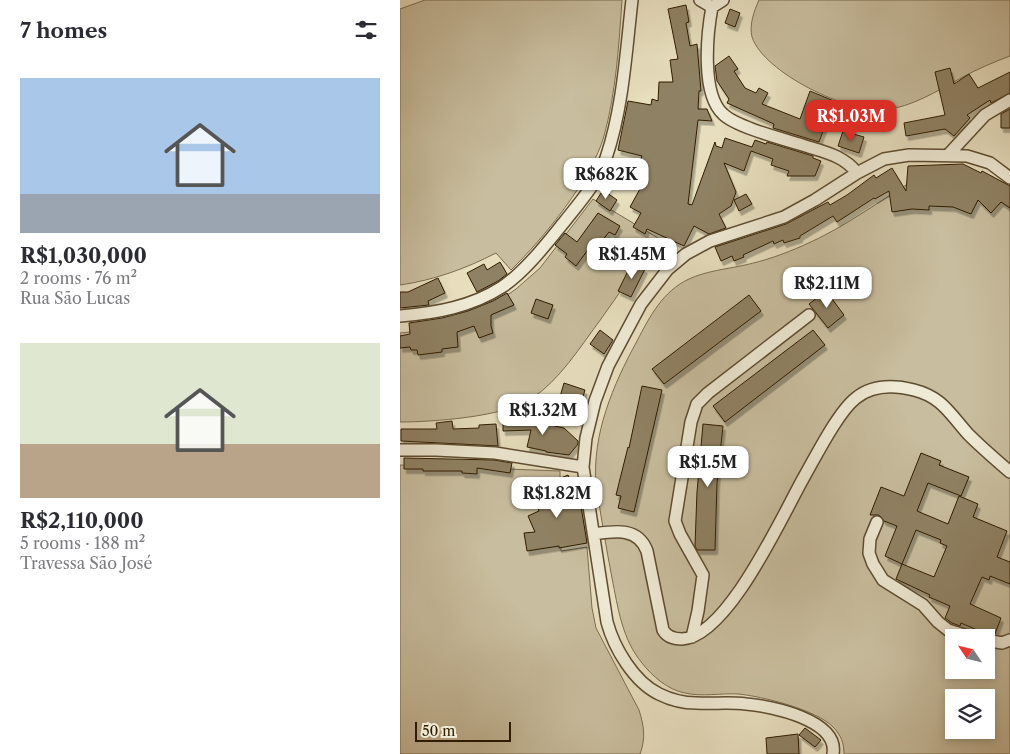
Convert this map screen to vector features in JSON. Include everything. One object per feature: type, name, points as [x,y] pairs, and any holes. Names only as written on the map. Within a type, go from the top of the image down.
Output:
[{"type":"street","points":[[400,316],[454,308],[470,303],[502,287],[514,278],[533,258],[590,188],[606,160],[615,125],[632,0]]},
{"type":"street","points":[[700,0],[712,7]]},
{"type":"street","points":[[723,0],[712,7],[708,35],[708,66],[712,97],[719,111],[731,120],[744,126],[841,159],[850,164],[857,173]]},
{"type":"street","points":[[948,155],[985,115],[1010,100]]},
{"type":"street","points":[[985,115],[973,132],[969,142],[973,152],[1010,178]]},
{"type":"street","points":[[833,753],[832,740],[823,728],[808,720],[755,705],[683,702],[654,691],[634,673],[618,651],[608,622],[583,467],[587,432],[601,382],[624,334],[641,304],[668,268],[686,254],[710,241],[784,217],[884,159],[909,155],[948,155],[967,156],[985,161]]},
{"type":"street","points":[[692,637],[703,575],[675,522],[686,448],[694,411],[708,393],[809,315]]},
{"type":"street","points":[[594,534],[623,531],[633,534],[642,541],[647,551],[663,630],[666,635],[678,639],[692,637],[704,631],[744,586],[837,423],[853,401],[863,393],[876,388],[895,387],[914,390],[934,398],[1010,472]]},
{"type":"street","points":[[400,450],[495,453],[583,467]]},
{"type":"street","points":[[876,522],[870,539],[869,553],[873,564],[883,580],[926,607],[938,622],[947,629]]},
{"type":"street","points":[[995,642],[1002,643],[1010,640]]},
{"type":"shaded area","points":[[425,0],[622,0],[614,85],[604,136],[589,171],[565,208],[511,270],[496,253],[449,273],[400,285],[400,9]]},
{"type":"shaded area","points":[[759,0],[1010,0],[1010,56],[904,106],[884,110],[850,105],[830,98],[790,77],[760,51],[751,32],[754,13]]},
{"type":"shaded area","points":[[929,171],[1010,206],[1010,754],[844,754],[842,739],[833,727],[815,715],[802,710],[748,695],[691,694],[667,686],[651,673],[635,654],[622,623],[616,601],[596,485],[597,447],[612,392],[647,322],[665,297],[689,279],[788,252],[835,230]]},
{"type":"shaded area","points":[[593,199],[658,238],[560,373],[531,399],[504,410],[467,417],[400,422],[400,333],[410,332],[497,302],[516,289],[540,268]]},
{"type":"shaded area","points":[[400,465],[560,471],[561,551],[587,547],[592,608],[596,628],[639,710],[644,732],[640,754],[400,754]]},
{"type":"building","points":[[686,5],[689,22],[686,23],[690,46],[697,44],[701,91],[699,91],[698,109],[707,109],[712,121],[698,120],[688,204],[692,205],[715,142],[716,146],[722,148],[725,138],[752,147],[755,140],[766,144],[767,142],[813,156],[813,158],[821,161],[815,176],[787,176],[789,171],[771,165],[773,159],[751,151],[744,171],[724,163],[736,192],[731,206],[719,214],[726,228],[709,234],[694,226],[684,246],[647,229],[645,234],[633,227],[641,213],[630,207],[646,178],[635,174],[642,156],[618,150],[628,101],[651,105],[652,99],[658,101],[659,82],[673,82],[670,60],[678,59],[668,9]]},
{"type":"building","points":[[730,9],[740,13],[735,27],[725,23]]},
{"type":"building","points":[[729,56],[738,69],[734,71],[745,88],[756,93],[759,88],[768,93],[762,104],[800,119],[810,91],[834,101],[819,142],[773,128],[774,124],[727,103],[729,99],[717,81],[715,66]]},
{"type":"building","points":[[950,68],[954,84],[969,74],[978,88],[1010,72],[1010,93],[991,103],[990,100],[967,115],[970,118],[954,136],[945,129],[906,136],[904,123],[945,115],[935,72]]},
{"type":"building","points":[[1010,109],[1010,128],[1001,128],[1001,114]]},
{"type":"building","points":[[843,131],[864,137],[859,153],[838,146]]},
{"type":"building","points":[[963,164],[981,173],[982,171],[1010,186],[1010,208],[1001,202],[991,213],[978,200],[971,214],[953,207],[929,206],[929,210],[912,209],[892,212],[889,191],[874,198],[837,222],[833,216],[800,236],[800,238],[784,243],[783,240],[774,244],[773,241],[734,261],[732,256],[721,261],[715,247],[786,224],[828,202],[830,205],[874,175],[876,178],[892,168],[906,191],[908,166]]},
{"type":"building","points":[[603,190],[617,200],[610,211],[596,201]]},
{"type":"building","points":[[746,194],[752,204],[739,211],[734,200]]},
{"type":"building","points":[[598,213],[620,226],[615,235],[609,232],[598,246],[593,243],[576,266],[565,257],[567,254],[555,245],[565,233],[577,242]]},
{"type":"building","points":[[500,262],[507,274],[477,292],[467,273],[484,264],[487,270]]},
{"type":"building","points":[[632,263],[645,269],[631,297],[618,291]]},
{"type":"building","points":[[438,278],[445,293],[428,301],[429,305],[400,308],[400,292],[408,292]]},
{"type":"building","points":[[826,291],[844,315],[828,328],[809,304]]},
{"type":"building","points":[[507,293],[514,305],[491,315],[493,333],[479,338],[474,326],[457,332],[458,347],[442,349],[442,352],[418,355],[417,350],[411,350],[410,347],[400,348],[400,336],[410,334],[409,323],[442,318],[468,311]]},
{"type":"building","points":[[749,295],[761,311],[664,384],[652,369]]},
{"type":"building","points":[[536,299],[553,305],[548,319],[531,313]]},
{"type":"building","points":[[600,330],[613,340],[604,354],[590,344]]},
{"type":"building","points":[[813,330],[825,345],[725,422],[713,406]]},
{"type":"building","points":[[564,383],[585,390],[580,407],[559,400]]},
{"type":"building","points":[[642,386],[662,390],[634,512],[618,508],[621,496],[616,495],[629,448]]},
{"type":"building","points":[[503,418],[528,418],[528,420],[564,428],[578,441],[578,444],[569,455],[527,447],[531,430],[503,431]]},
{"type":"building","points":[[452,421],[453,429],[479,428],[479,425],[496,424],[498,446],[401,441],[401,429],[437,429],[436,423]]},
{"type":"building","points":[[703,424],[723,426],[717,483],[715,550],[697,550],[695,546],[697,492]]},
{"type":"building","points":[[921,453],[941,461],[939,465],[969,477],[961,496],[928,483],[917,511],[948,524],[959,496],[978,504],[973,517],[1007,531],[997,557],[1010,562],[1010,584],[990,576],[989,580],[982,577],[970,604],[1001,618],[995,634],[995,629],[975,629],[961,623],[960,626],[952,623],[945,618],[950,606],[896,579],[902,564],[885,556],[897,526],[884,521],[879,515],[870,515],[881,487],[904,496]],"holes":[[[916,530],[941,540],[940,543],[947,546],[934,577],[902,564]]]},
{"type":"building","points":[[404,458],[494,460],[512,463],[510,473],[477,468],[477,474],[462,473],[462,471],[404,469]]},
{"type":"building","points":[[568,475],[580,500],[587,543],[527,551],[524,533],[535,532],[528,516],[539,511],[535,500],[553,492],[549,483]]},
{"type":"building","points":[[805,728],[821,740],[815,747],[799,735]]},
{"type":"building","points":[[798,734],[799,754],[767,754],[766,738]]}]
